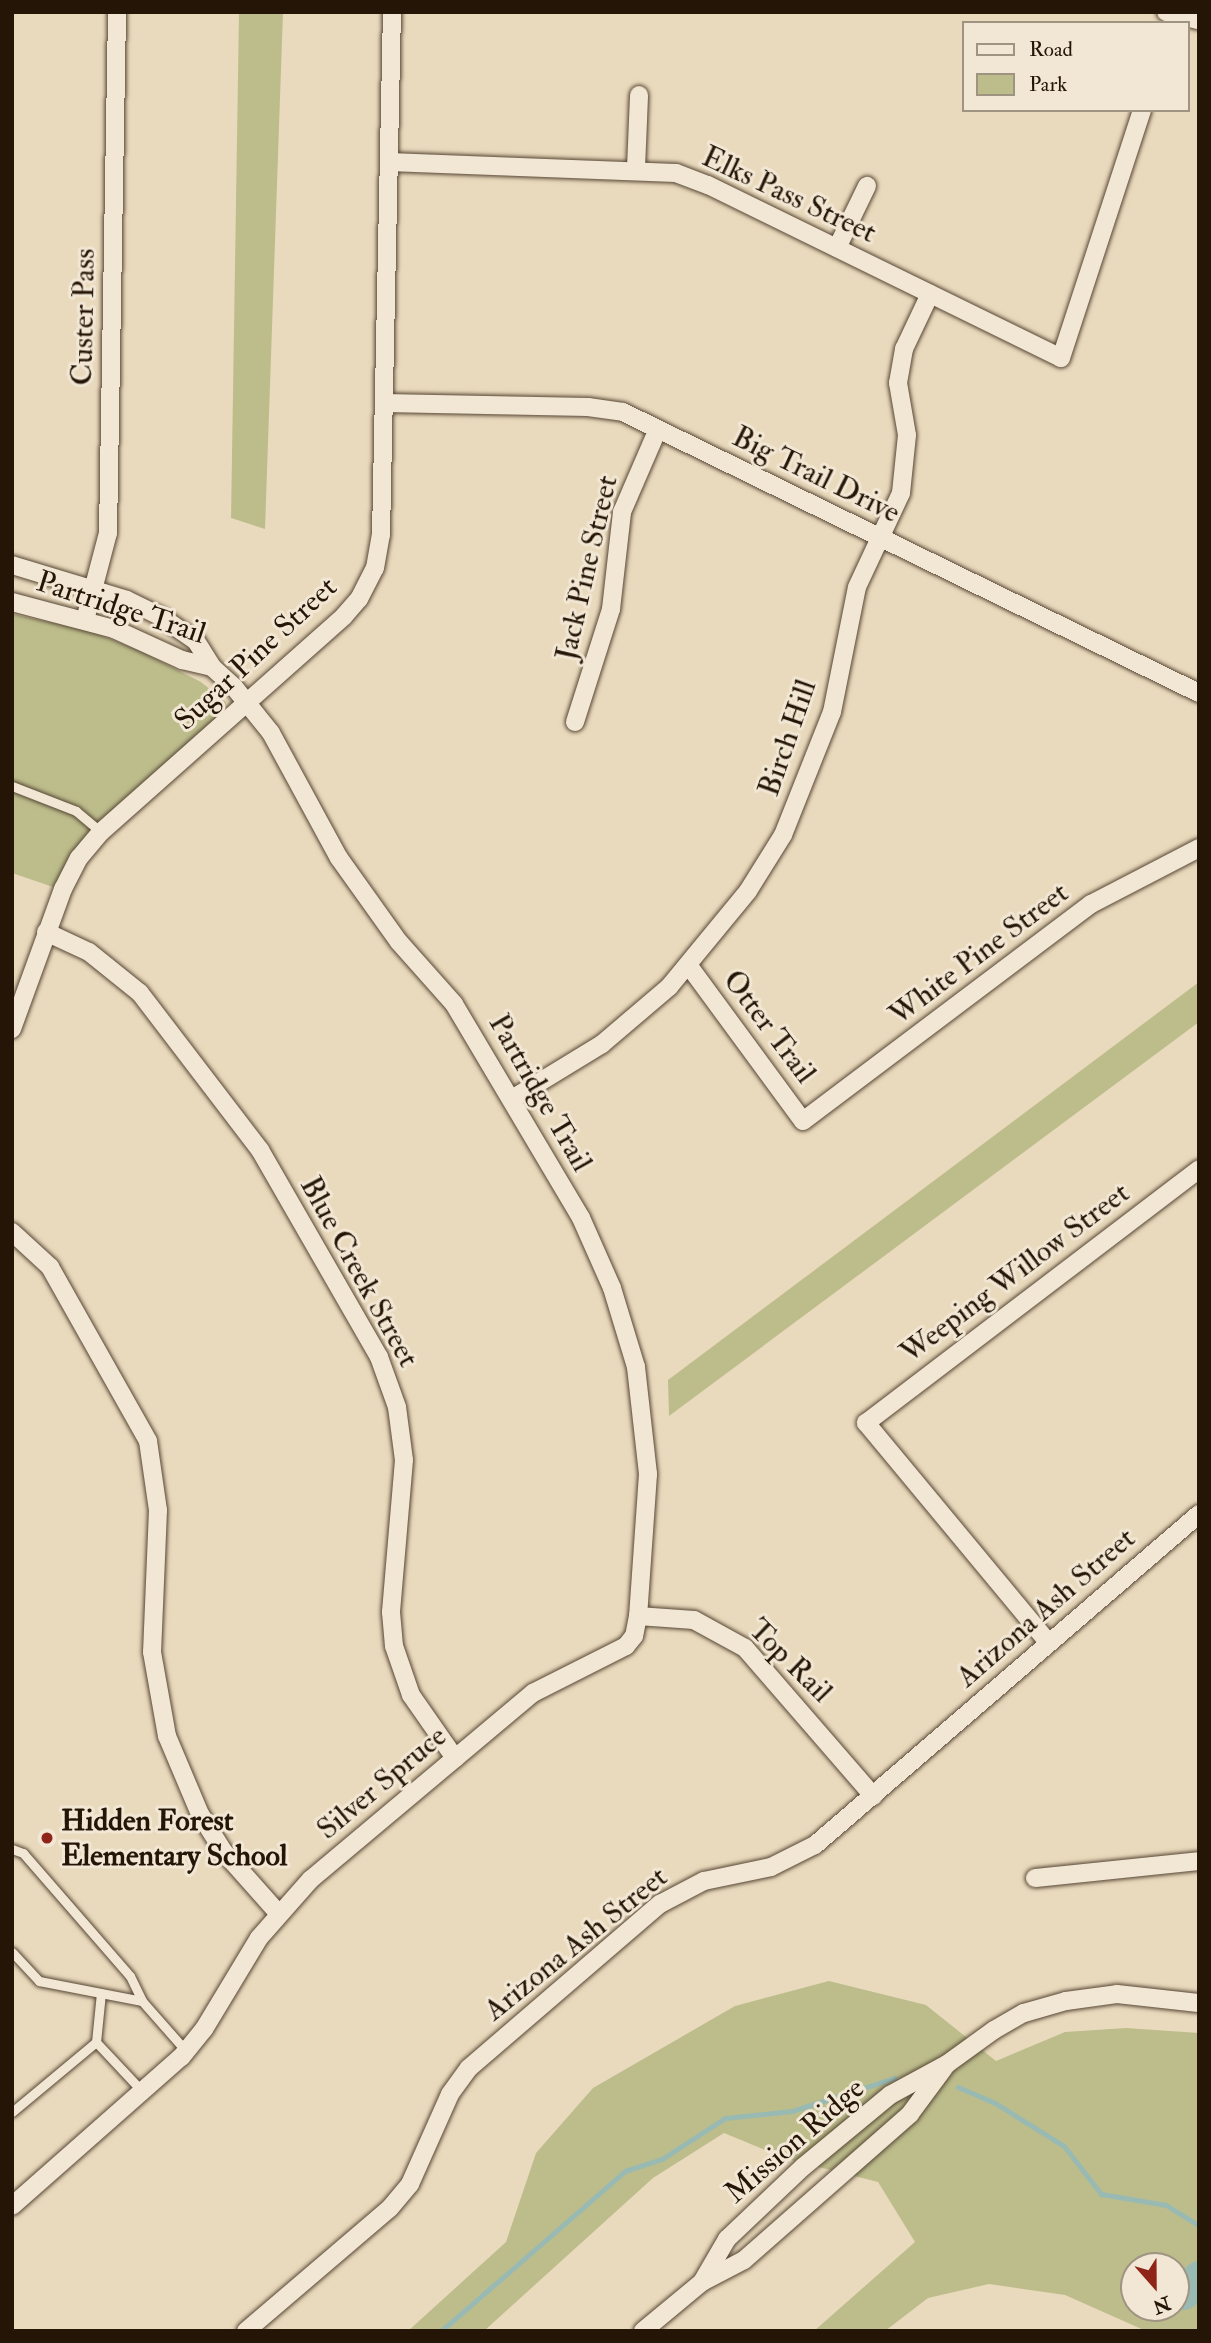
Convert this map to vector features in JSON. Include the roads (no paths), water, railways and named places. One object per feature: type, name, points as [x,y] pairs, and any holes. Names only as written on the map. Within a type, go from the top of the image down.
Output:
[{"type":"street","name":"Custer Pass","points":[[85,620],[108,533],[117,12]]},
{"type":"street","name":"Sugar Pine Street","points":[[12,1029],[46,932],[79,858],[101,832],[344,616],[359,598],[375,568],[381,535],[392,12]]},
{"type":"street","points":[[1167,16],[1199,20]]},
{"type":"street","points":[[636,168],[639,95]]},
{"type":"street","name":"Elks Pass Street","points":[[388,162],[636,168],[676,173],[708,185],[1061,358],[1141,112]]},
{"type":"street","points":[[837,247],[867,186]]},
{"type":"street","name":"Birch Hill","points":[[512,1099],[632,1021],[689,966],[748,891],[783,835],[810,775],[832,712],[857,587],[901,493],[907,452],[898,383],[904,349],[930,294]]},
{"type":"street","name":"Big Trail Drive","points":[[384,402],[588,407],[622,412],[1199,693]]},
{"type":"street","name":"Jack Pine Street","points":[[575,722],[611,609],[622,512],[658,429]]},
{"type":"street","name":"Partridge Trail","points":[[12,565],[94,590],[160,616],[196,641],[212,667],[247,702],[271,733],[339,858],[399,942],[454,1004],[512,1099],[580,1218],[612,1288],[636,1367],[648,1474],[638,1616]]},
{"type":"street","name":"Partridge Trail","points":[[12,602],[85,620],[182,660],[212,667]]},
{"type":"street","name":"White Pine Street","points":[[803,1121],[1091,904],[1199,848]]},
{"type":"street","name":"Blue Creek Street","points":[[46,932],[99,958],[140,993],[260,1150],[379,1357],[397,1407],[404,1460],[391,1612],[394,1646],[411,1695],[455,1758]]},
{"type":"street","name":"Otter Trail","points":[[689,966],[803,1121]]},
{"type":"street","name":"Weeping Willow Street","points":[[1048,1642],[866,1423],[1199,1168]]},
{"type":"street","points":[[12,1232],[50,1267],[148,1441],[158,1510],[152,1652],[167,1736],[186,1786],[223,1851],[278,1913]]},
{"type":"street","name":"Arizona Ash Street","points":[[246,2331],[390,2208],[410,2184],[450,2094],[469,2068],[660,1904],[704,1881],[787,1861],[815,1845],[1199,1514]]},
{"type":"street","name":"Silver Spruce","points":[[12,2206],[145,2093],[186,2051],[278,1913],[311,1879],[533,1693],[626,1646],[634,1636],[638,1616]]},
{"type":"street","name":"Top Rail","points":[[638,1616],[694,1620],[737,1642],[766,1668],[873,1796]]},
{"type":"street","points":[[1035,1878],[1199,1861]]},
{"type":"street","name":"Mission Ridge","points":[[702,2282],[727,2239],[761,2205],[843,2134],[890,2095],[947,2064],[1024,2013],[1066,2001],[1117,1994],[1199,2003]]},
{"type":"street","name":"Mission Ridge","points":[[643,2331],[702,2282],[744,2260],[861,2158],[910,2114],[947,2064]]},
{"type":"street","points":[[843,2134],[861,2158]]},
{"type":"street","points":[[761,2205],[779,2229]]},
{"type":"lane","points":[[12,786],[76,811],[101,832]]},
{"type":"lane","points":[[12,1849],[23,1853],[130,1976],[142,2001],[186,2051]]},
{"type":"lane","points":[[12,1952],[39,1981],[142,2001]]},
{"type":"lane","points":[[12,2112],[96,2042],[101,1993]]},
{"type":"lane","points":[[96,2042],[145,2093]]},
{"type":"waterway","points":[[441,2331],[625,2171],[662,2159],[725,2118],[792,2111],[895,2078]]},
{"type":"waterway","points":[[958,2087],[995,2103],[1064,2146],[1101,2194],[1166,2205],[1199,2226]]},
{"type":"waterway","points":[[1190,2286],[1199,2277]]},
{"type":"place","name":"Hidden Forest Elementary School","points":[[47,1838]]}]
